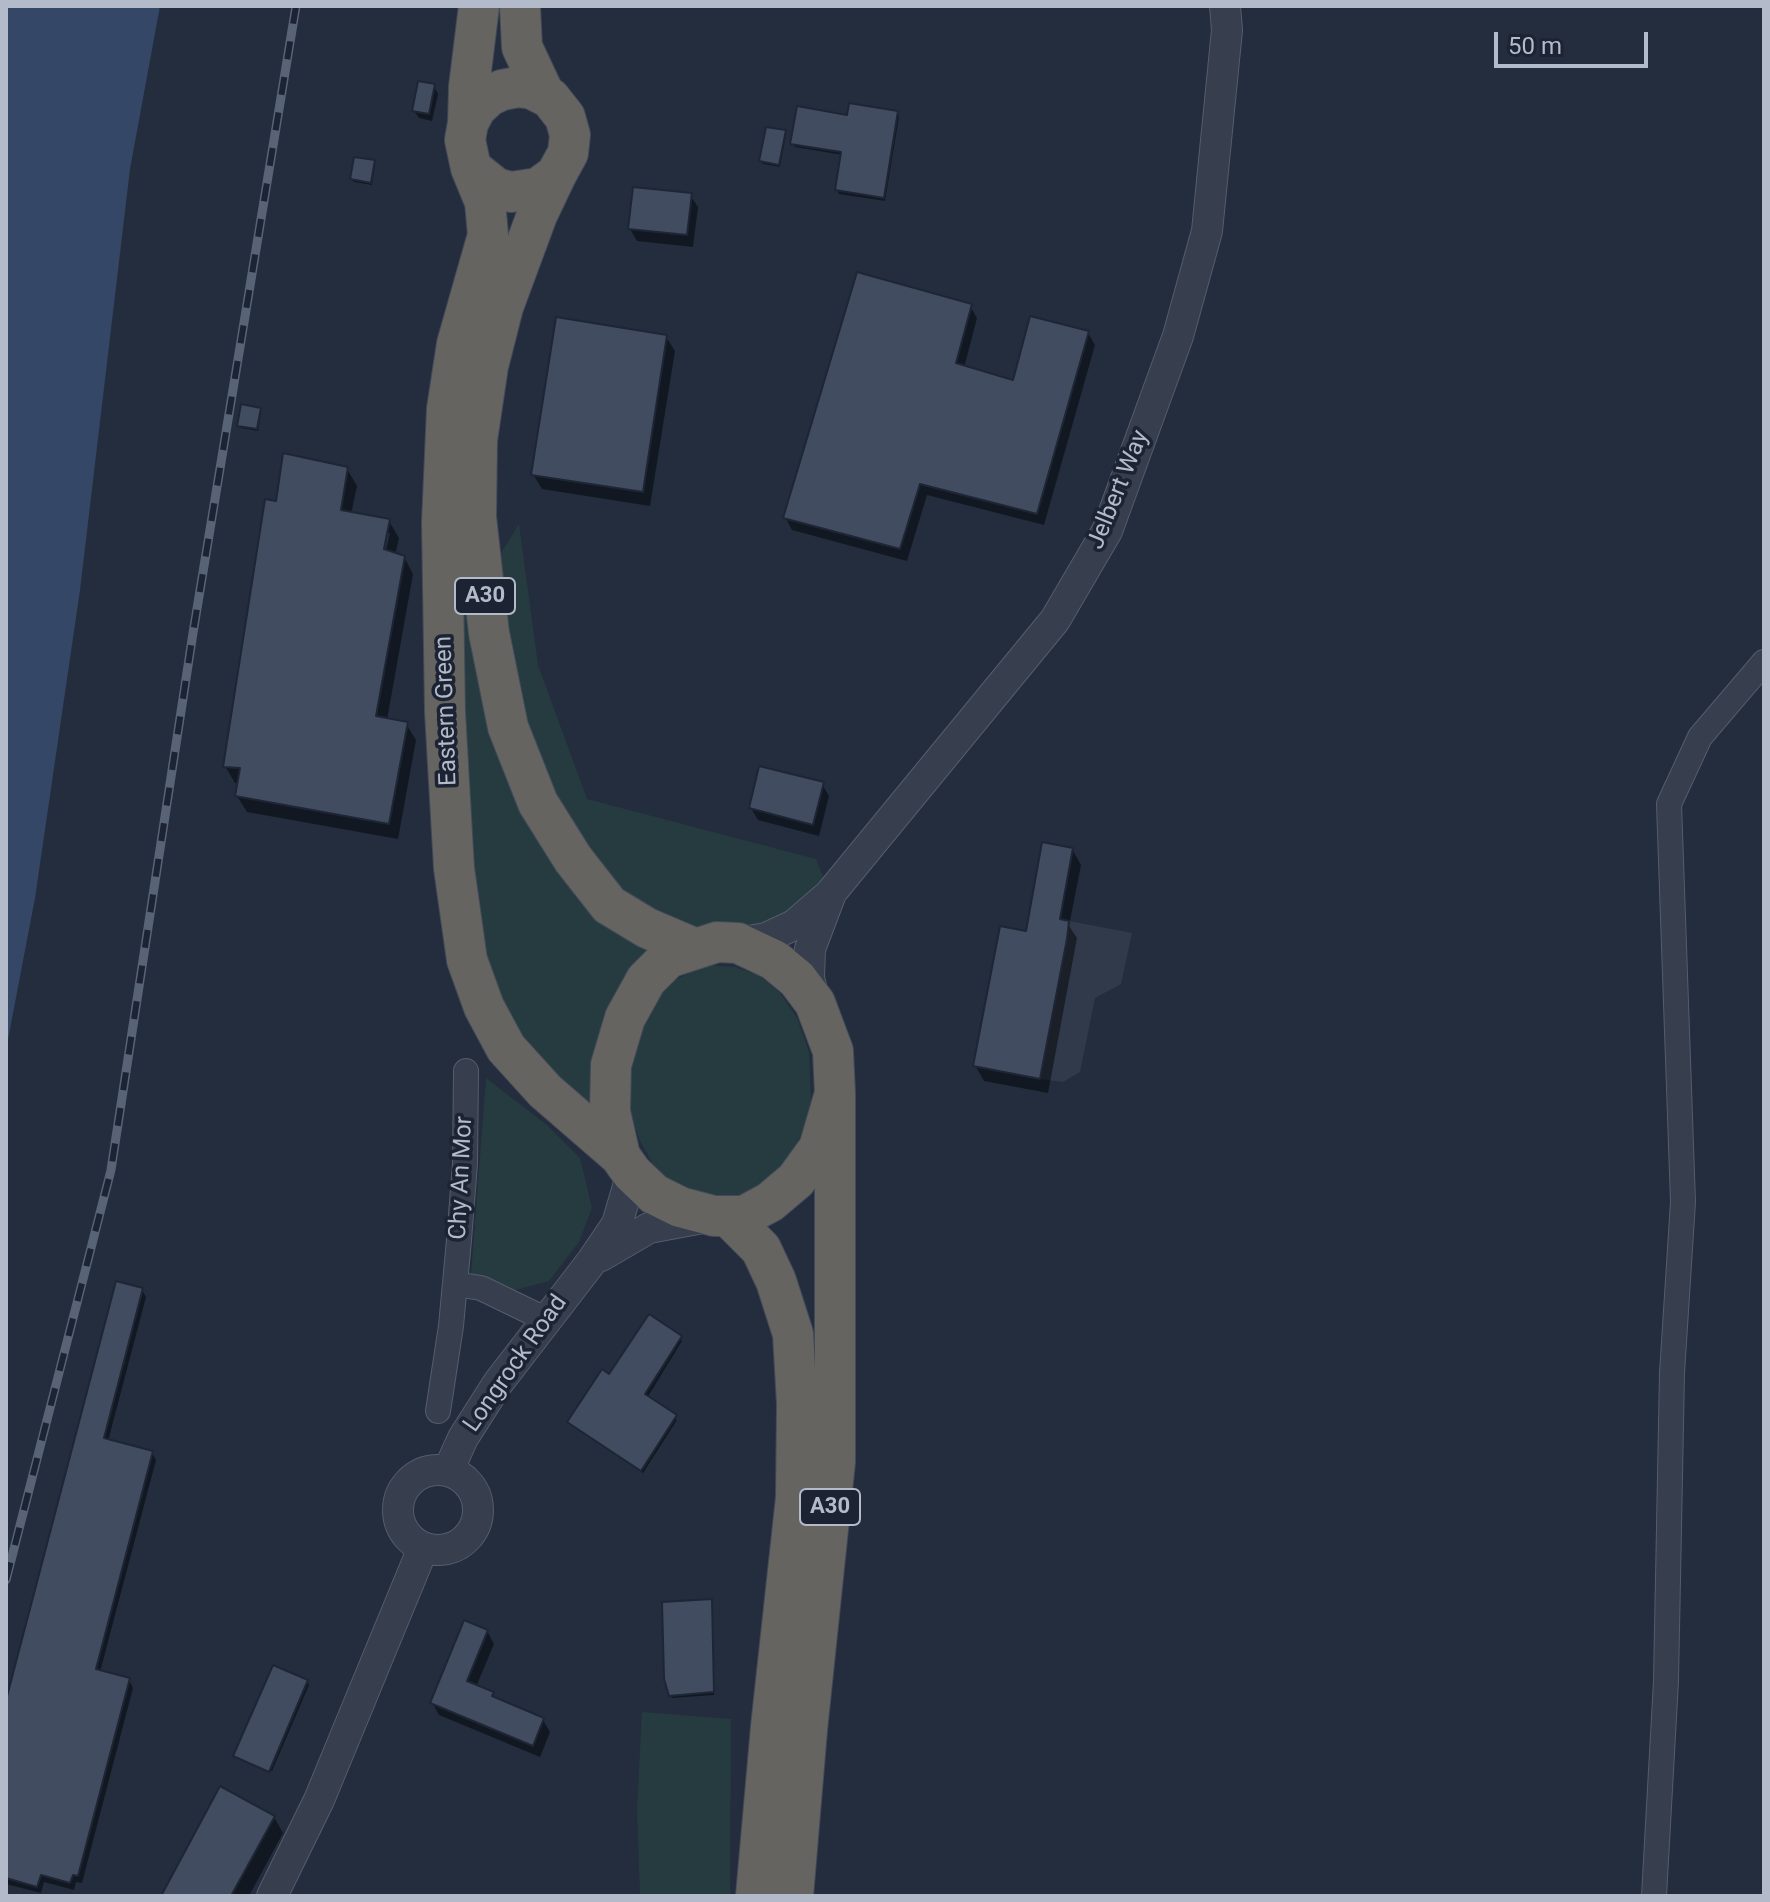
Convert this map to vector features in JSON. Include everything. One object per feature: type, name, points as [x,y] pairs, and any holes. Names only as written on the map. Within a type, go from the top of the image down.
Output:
[{"type":"highway","points":[[479,6],[465,140],[471,168],[496,188],[511,192],[538,188],[556,175],[568,153],[570,135],[565,117],[544,94],[522,47],[520,6]]},
{"type":"highway","points":[[468,123],[476,108],[489,96],[502,90],[518,87],[544,94]]},
{"type":"highway","name":"Eastern Green","points":[[471,168],[485,202],[488,235],[455,357],[447,409],[442,522],[445,712],[454,868],[467,960],[484,1007],[506,1048],[545,1091],[626,1164]]},
{"type":"highway","name":"Eastern Green","points":[[556,175],[537,215],[503,307],[488,366],[479,425],[476,517],[489,633],[508,727],[538,803],[573,859],[609,905],[647,928],[694,948]]},
{"type":"highway","points":[[717,942],[738,943],[774,960],[797,979],[815,1003],[833,1051],[835,1093],[819,1148],[796,1180],[770,1202],[744,1216],[721,1216],[680,1207],[654,1194],[626,1164],[610,1112],[611,1065],[625,1018],[646,980],[668,958],[717,942]]},
{"type":"highway","name":"A30","points":[[793,1896],[835,1462],[835,1093]]},
{"type":"highway","name":"A30","points":[[721,1216],[761,1249],[776,1281],[793,1334],[797,1404],[796,1498],[756,1896]]},
{"type":"street","name":"Jelbert Way","points":[[738,943],[766,938],[794,925],[830,894],[1055,620],[1107,531],[1178,336],[1207,231],[1227,30],[1225,6]]},
{"type":"street","points":[[1654,1896],[1666,1681],[1672,1373],[1683,1202],[1669,804],[1700,737],[1764,662]]},
{"type":"street","name":"Jelbert Way","points":[[815,1003],[809,978],[810,949],[830,894]]},
{"type":"street","name":"Chy An Mor","points":[[438,1411],[455,1284],[465,1164],[466,1071]]},
{"type":"street","name":"Longrock Road","points":[[448,1471],[470,1427],[545,1319],[592,1261],[617,1224],[626,1164]]},
{"type":"street","name":"Longrock Road","points":[[592,1261],[649,1228],[721,1216]]},
{"type":"street","points":[[455,1284],[481,1288],[545,1319]]},
{"type":"street","points":[[429,1471],[448,1471],[460,1477],[477,1499],[478,1513],[474,1527],[468,1537],[447,1549],[423,1548],[412,1541],[399,1520],[400,1495],[411,1479],[429,1471]]},
{"type":"street","points":[[272,1896],[319,1800],[423,1548]]},
{"type":"shaded area","points":[[1069,921],[1132,933],[1121,984],[1095,998],[1080,1072],[1063,1082],[1040,1079]]},
{"type":"green space","points":[[519,524],[538,665],[587,799],[816,859],[830,894],[794,925],[668,958],[610,1112],[545,1091],[467,960],[462,616]]},
{"type":"green space","points":[[707,965],[735,967],[760,976],[780,993],[797,1018],[809,1052],[811,1100],[803,1131],[787,1162],[774,1179],[747,1194],[719,1201],[672,1183],[653,1164],[629,1111],[630,1052],[646,1014],[670,982]]},
{"type":"green space","points":[[486,1078],[547,1125],[580,1158],[592,1208],[579,1242],[549,1281],[512,1291],[471,1275]]},
{"type":"green space","points":[[642,1712],[731,1719],[730,1896],[640,1896],[637,1809]]},
{"type":"water","points":[[6,6],[160,6],[130,169],[80,590],[35,898],[6,1050]]},
{"type":"building","points":[[418,81],[435,84],[429,114],[412,111]]},
{"type":"building","points":[[849,103],[898,111],[884,198],[835,190],[841,152],[790,144],[797,106],[847,115]]},
{"type":"building","points":[[766,127],[786,130],[779,165],[759,161]]},
{"type":"building","points":[[354,157],[375,160],[371,183],[350,179]]},
{"type":"building","points":[[633,187],[692,193],[687,235],[628,229]]},
{"type":"building","points":[[857,272],[972,304],[956,363],[1013,380],[1030,316],[1089,331],[1037,514],[920,484],[900,549],[783,518]]},
{"type":"building","points":[[556,317],[667,335],[643,492],[531,475]]},
{"type":"building","points":[[241,404],[261,408],[257,429],[237,426]]},
{"type":"building","points":[[283,453],[348,467],[341,510],[390,519],[384,549],[405,556],[376,716],[408,722],[389,824],[235,796],[240,768],[223,767],[265,499],[276,501]]},
{"type":"building","points":[[759,766],[824,782],[813,825],[749,808]]},
{"type":"building","points":[[1042,842],[1073,848],[1060,919],[1069,921],[1067,939],[1040,1079],[973,1066],[1000,926],[1026,931]]},
{"type":"building","points":[[116,1281],[143,1288],[104,1438],[153,1451],[96,1669],[130,1678],[78,1876],[73,1875],[70,1883],[41,1875],[37,1887],[6,1878],[6,1700]]},
{"type":"building","points":[[649,1314],[682,1336],[645,1394],[677,1415],[641,1471],[567,1422],[602,1369],[609,1374]]},
{"type":"building","points":[[712,1599],[714,1692],[669,1696],[664,1679],[662,1602]]},
{"type":"building","points":[[464,1620],[488,1630],[467,1681],[494,1692],[492,1696],[544,1718],[533,1746],[430,1703]]},
{"type":"building","points":[[273,1665],[308,1680],[269,1772],[233,1756]]},
{"type":"building","points":[[220,1786],[275,1816],[231,1896],[161,1896]]},
{"type":"railway","points":[[6,1580],[111,1170],[193,633],[296,6]]}]
